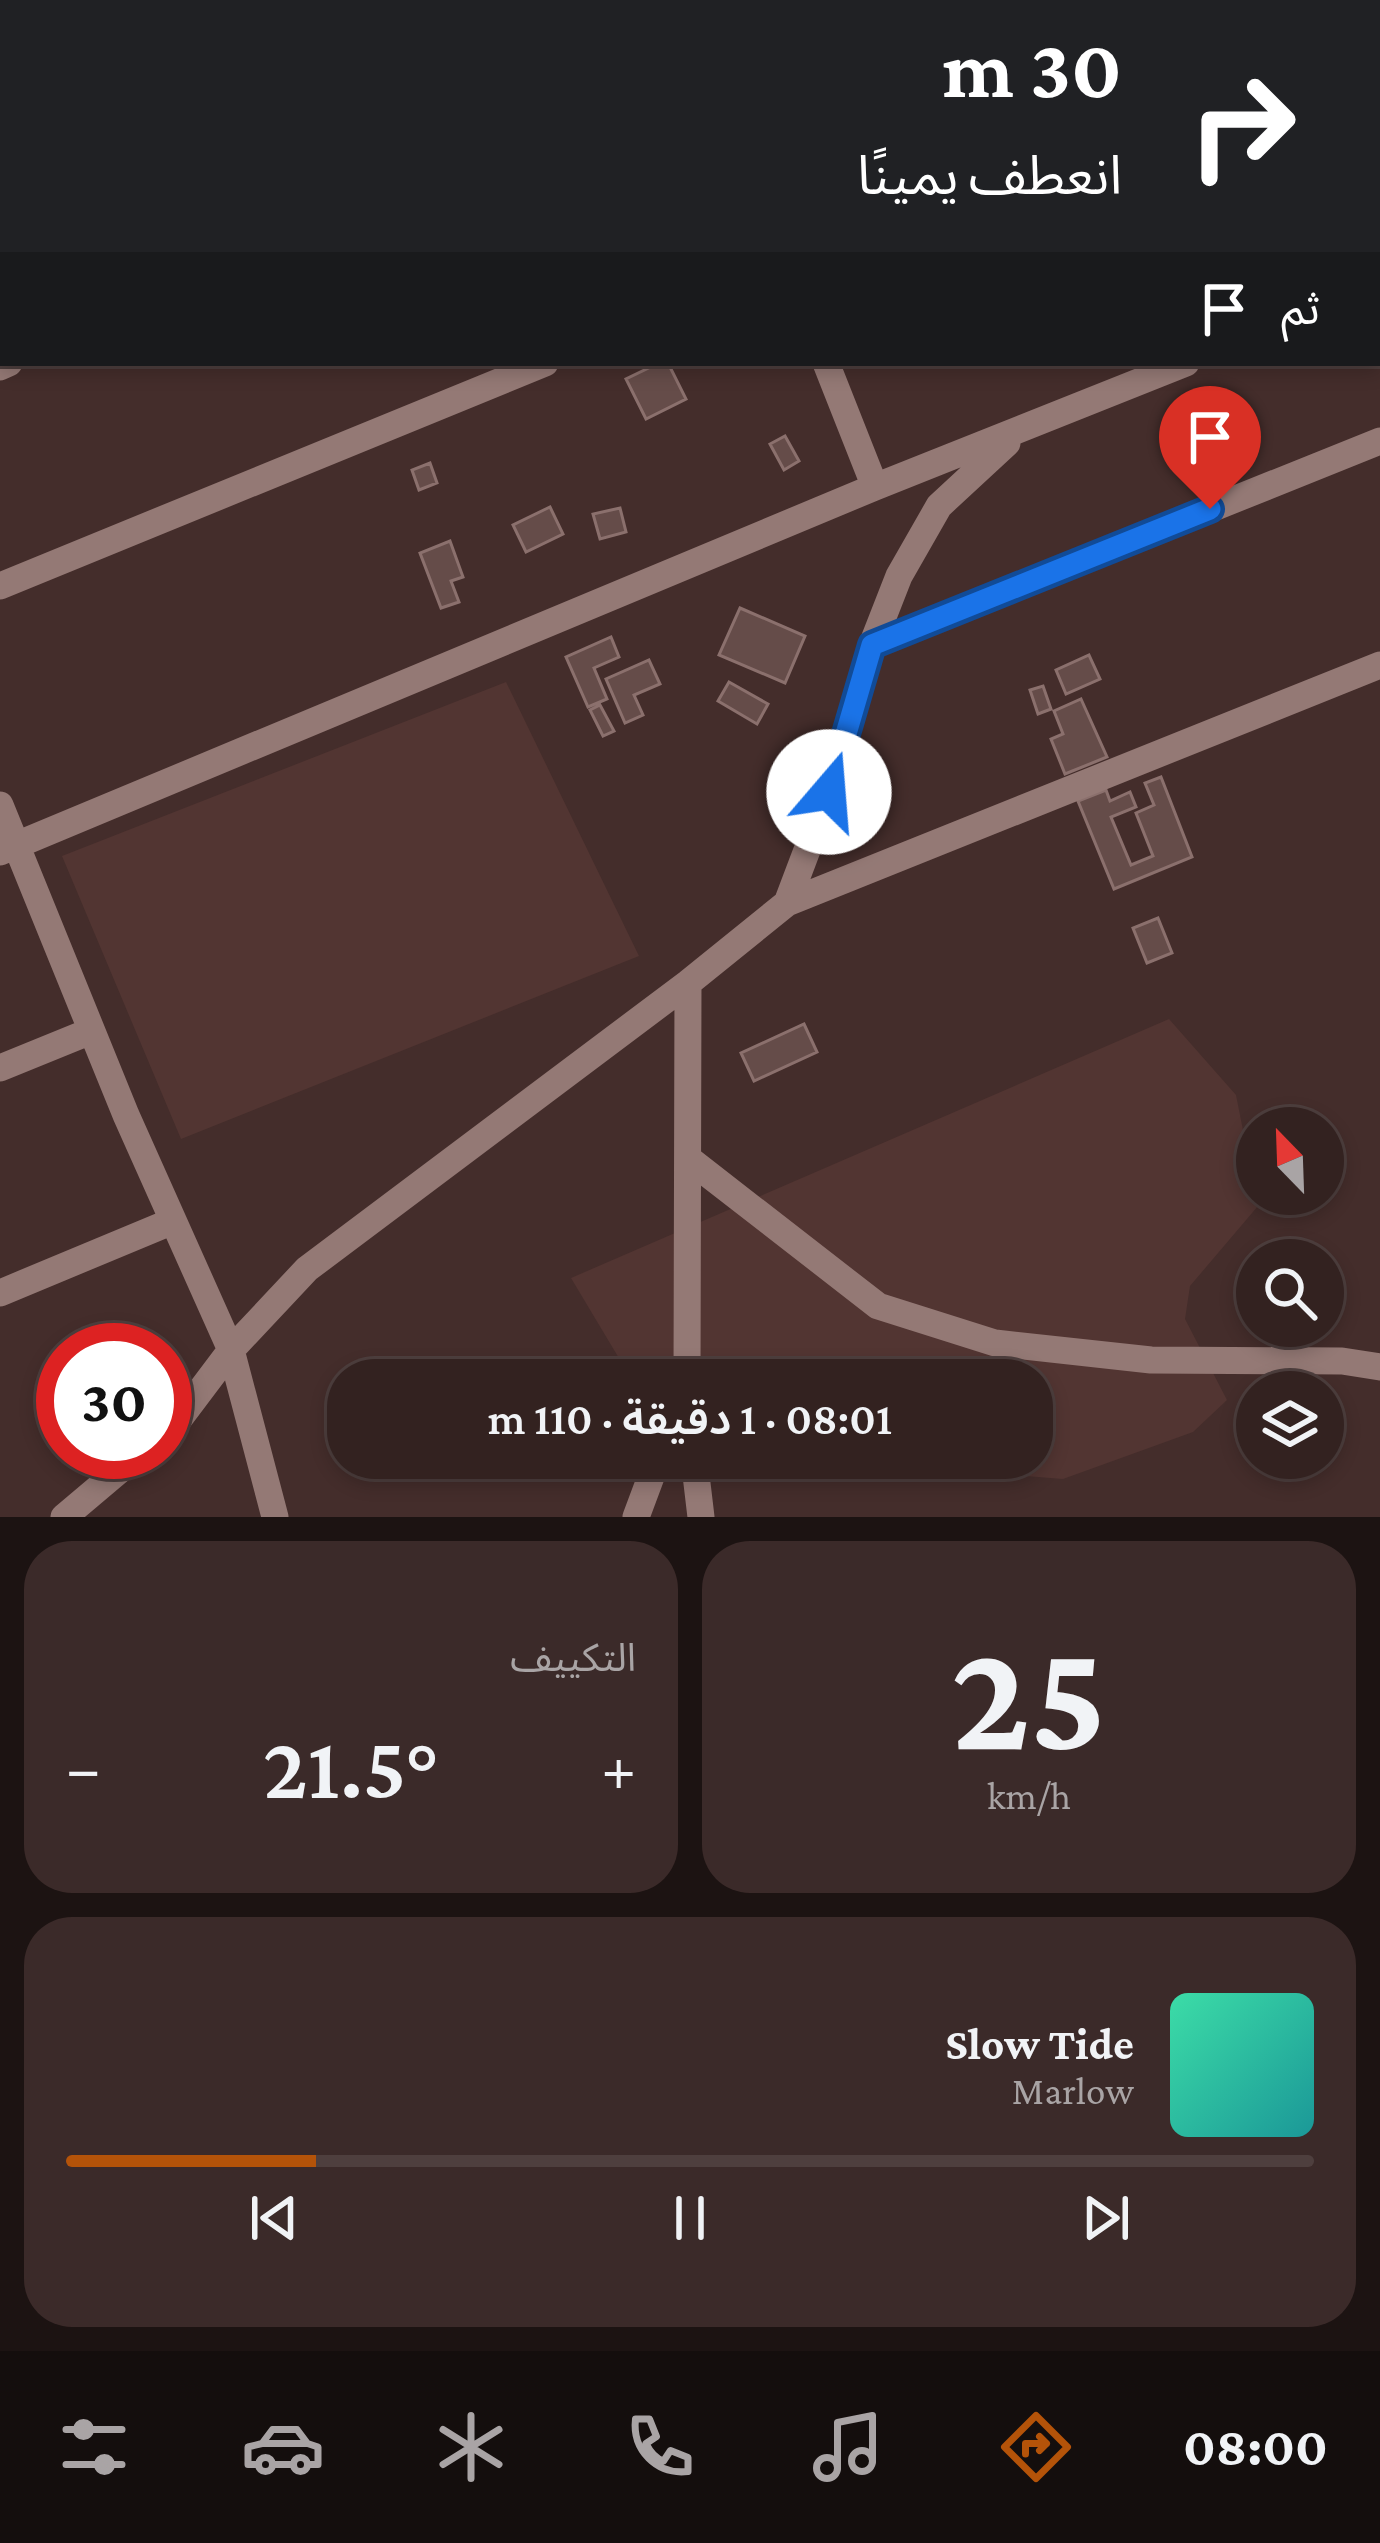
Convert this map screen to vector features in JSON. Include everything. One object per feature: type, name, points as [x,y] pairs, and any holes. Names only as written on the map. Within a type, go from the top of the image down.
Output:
[{"type":"street","points":[[0,586],[538,366]]},
{"type":"street","points":[[827,366],[875,487]]},
{"type":"street","points":[[9,849],[875,487],[1179,366]]},
{"type":"street","points":[[787,903],[829,792],[872,645],[898,576],[939,506],[1018,431]]},
{"type":"street","points":[[872,645],[1380,441]]},
{"type":"street","points":[[192,1398],[307,1269],[787,903],[1380,665]]},
{"type":"street","points":[[0,805],[9,849],[231,1350],[275,1517]]},
{"type":"street","points":[[686,1359],[688,983]]},
{"type":"street","points":[[0,1068],[91,1031]]},
{"type":"street","points":[[690,1160],[878,1306],[995,1343],[1150,1360],[1342,1361],[1380,1367]]},
{"type":"street","points":[[0,1293],[173,1221]]},
{"type":"street","points":[[64,1517],[109,1479]]},
{"type":"street","points":[[636,1517],[650,1479]]},
{"type":"street","points":[[696,1479],[701,1517]]},
{"type":"shaded area","points":[[506,682],[639,956],[181,1139],[62,856]]},
{"type":"shaded area","points":[[1169,1019],[1236,1095],[1236,1215],[1250,1215],[1190,1286],[1185,1319],[1227,1400],[1193,1432],[1063,1479],[1053,1478],[1053,1359],[619,1359],[571,1278]]},
{"type":"building","points":[[653,366],[670,366],[686,399],[646,419],[626,379]]},
{"type":"building","points":[[785,436],[799,461],[784,470],[770,444]]},
{"type":"building","points":[[430,463],[437,483],[419,490],[412,470]]},
{"type":"building","points":[[550,507],[563,534],[526,552],[513,525]]},
{"type":"building","points":[[620,508],[626,532],[600,539],[593,514]]},
{"type":"building","points":[[450,541],[463,577],[451,581],[459,602],[441,608],[420,553]]},
{"type":"building","points":[[740,608],[805,636],[785,683],[719,655]]},
{"type":"building","points":[[611,637],[619,657],[594,668],[607,699],[588,707],[566,657]]},
{"type":"building","points":[[1089,655],[1100,679],[1066,694],[1056,670]]},
{"type":"building","points":[[649,660],[660,684],[634,695],[643,715],[625,723],[606,679]]},
{"type":"building","points":[[729,682],[768,704],[757,724],[718,701]]},
{"type":"building","points":[[1043,686],[1051,709],[1038,714],[1030,690]]},
{"type":"building","points":[[1081,699],[1107,757],[1065,774],[1051,739],[1063,734],[1054,711]]},
{"type":"building","points":[[600,705],[614,731],[603,736],[590,710]]},
{"type":"building","points":[[1161,777],[1192,857],[1114,889],[1078,801],[1106,790],[1110,801],[1130,792],[1136,807],[1111,817],[1131,865],[1153,856],[1136,813],[1154,805],[1145,783]]},
{"type":"building","points":[[1158,918],[1172,953],[1147,963],[1133,928]]},
{"type":"building","points":[[804,1024],[817,1052],[754,1081],[741,1053]]},
{"type":"route","points":[[829,792],[872,645],[1210,509]]}]
